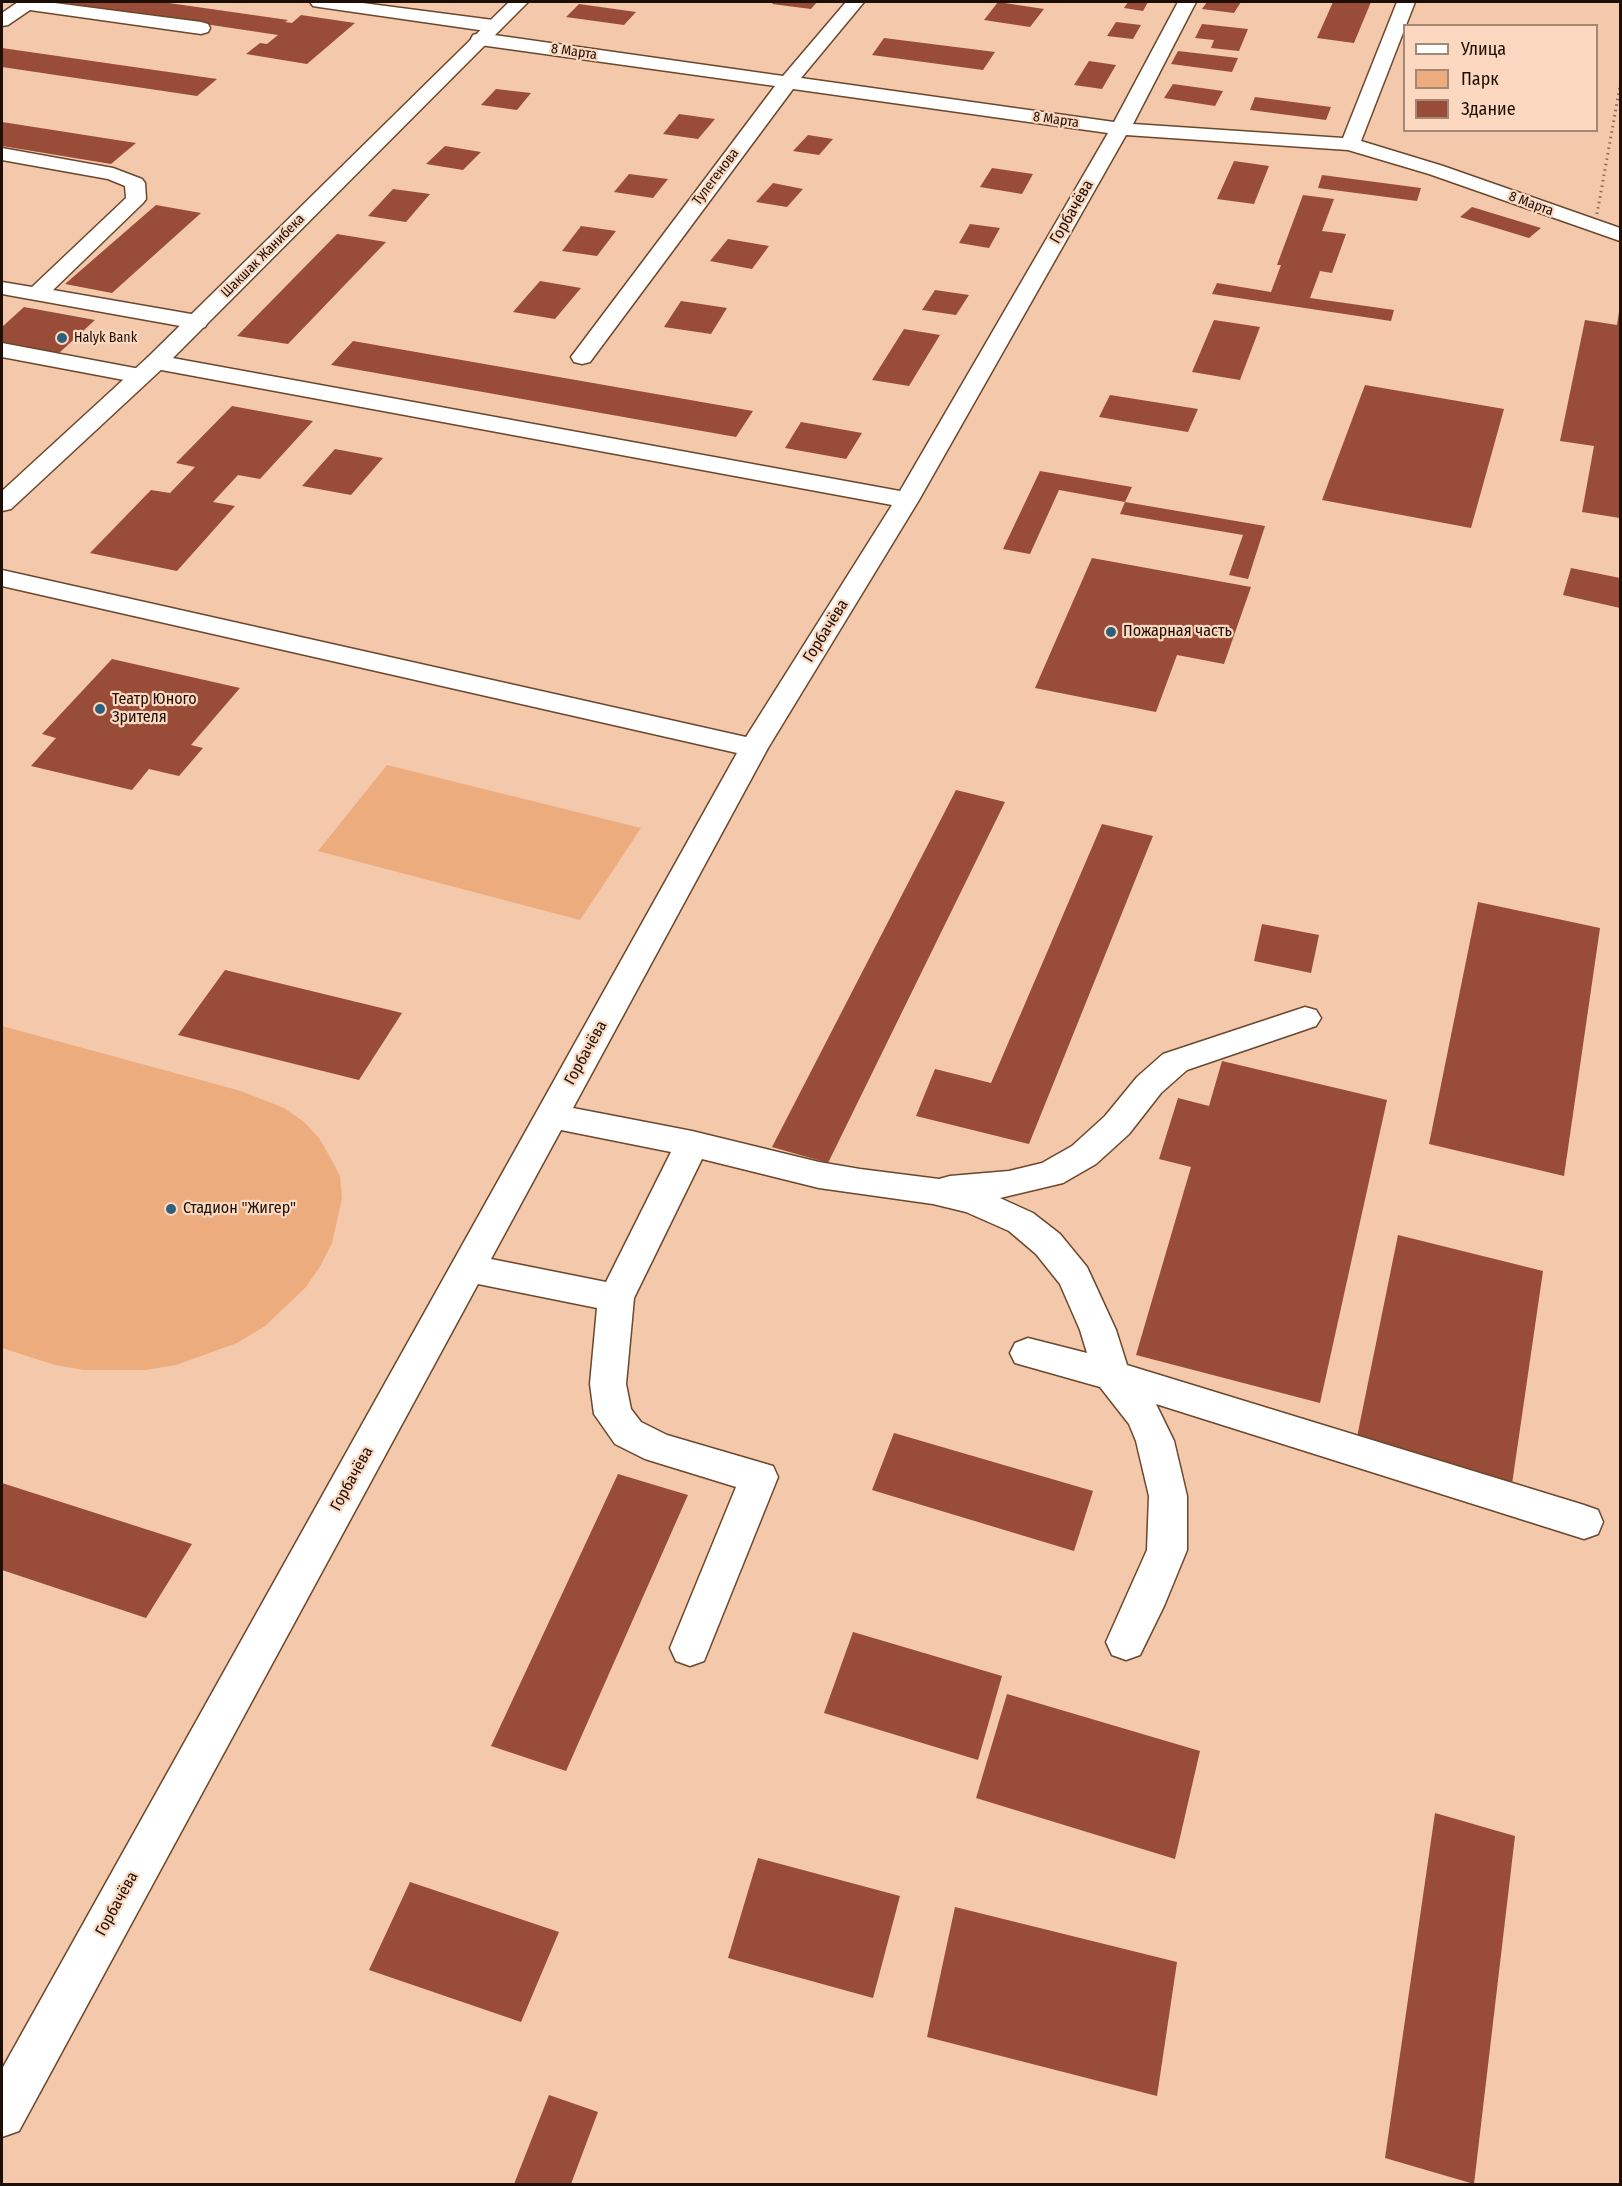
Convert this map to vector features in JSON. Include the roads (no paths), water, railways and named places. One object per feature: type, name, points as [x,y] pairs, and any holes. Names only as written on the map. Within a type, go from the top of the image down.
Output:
[{"type":"street","name":"8 Марта","points":[[319,2],[487,33],[787,83],[1120,129],[1350,144],[1436,170],[1620,235]]},
{"type":"street","name":"Шакшак Жанибека","points":[[2,504],[197,322],[519,2]]},
{"type":"street","name":"Тулегенова","points":[[582,357],[787,83],[855,2]]},
{"type":"street","name":"Горбачёва","points":[[2,2114],[754,748],[907,500],[1120,129],[1187,2]]},
{"type":"street","points":[[1350,144],[1406,2]]},
{"type":"street","points":[[2,21],[27,3],[201,28]]},
{"type":"street","points":[[2,154],[113,174],[135,183],[136,199],[37,294]]},
{"type":"street","points":[[2,288],[197,322]]},
{"type":"street","points":[[2,350],[148,369],[907,500]]},
{"type":"street","points":[[2,578],[754,748]]},
{"type":"street","points":[[933,1191],[1009,1184],[1051,1174],[1084,1155],[1117,1125],[1149,1085],[1175,1062],[1305,1018]]},
{"type":"street","points":[[551,1116],[692,1144],[819,1175],[933,1191],[974,1201],[1021,1222],[1048,1245],[1074,1277],[1098,1330],[1112,1375],[1143,1415],[1155,1441],[1168,1496],[1167,1550],[1126,1642]]},
{"type":"street","points":[[690,1648],[759,1477],[658,1448],[628,1433],[613,1414],[608,1384],[616,1298],[692,1144]]},
{"type":"street","points":[[469,1268],[616,1298]]},
{"type":"street","points":[[1028,1353],[1112,1375],[1584,1522]]},
{"type":"railway","points":[[1597,214],[1620,86]]},
{"type":"place","name":"Halyk Bank","points":[[62,338]]},
{"type":"place","name":"Пожарная часть","points":[[1111,632]]},
{"type":"place","name":"Театр Юного Зрителя","points":[[100,709]]},
{"type":"place","name":"Стадион \"Жигер\"","points":[[171,1209]]}]
